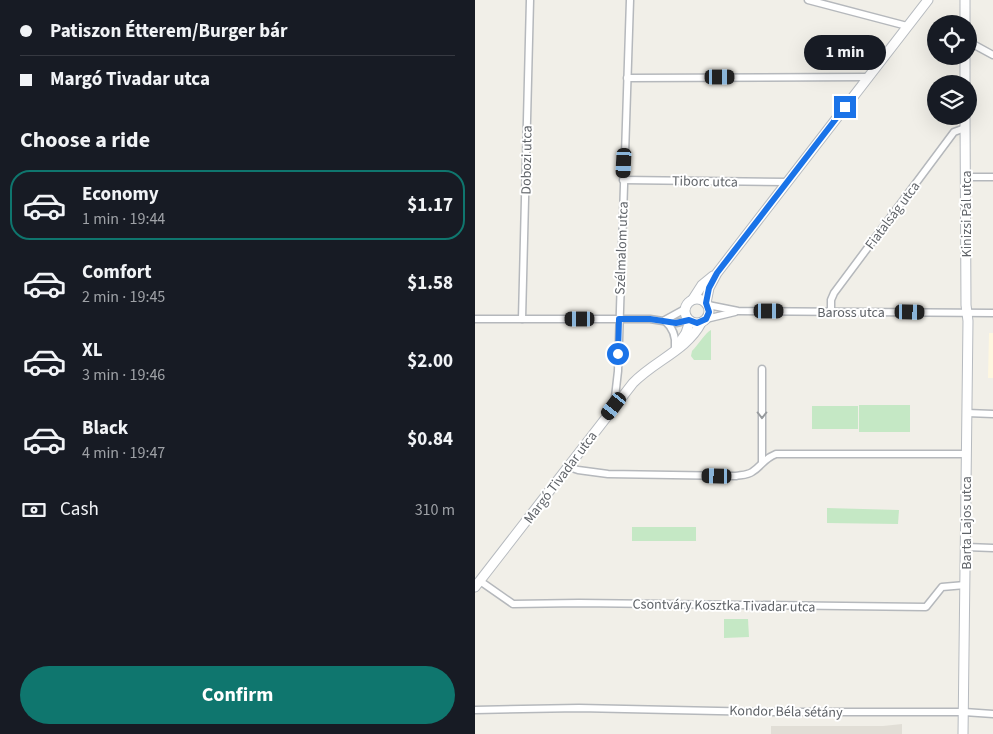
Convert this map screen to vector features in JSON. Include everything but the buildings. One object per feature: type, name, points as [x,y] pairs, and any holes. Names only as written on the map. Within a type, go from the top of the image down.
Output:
[{"type":"street","name":"Dobozi utca","points":[[523,319],[530,0]]},
{"type":"street","name":"Szélmalom utca","points":[[614,406],[618,371],[630,0]]},
{"type":"street","points":[[809,0],[907,26]]},
{"type":"street","points":[[475,319],[619,319],[664,320],[676,323],[704,321],[709,312],[707,304],[709,288],[717,273],[928,0]]},
{"type":"street","points":[[965,15],[965,0],[974,0]]},
{"type":"street","points":[[977,46],[993,55]]},
{"type":"street","points":[[627,78],[869,77]]},
{"type":"street","name":"Kinizsi Pál utca","points":[[965,128],[967,312]]},
{"type":"street","name":"Fiatalság utca","points":[[831,311],[831,300],[840,286],[954,132],[965,128]]},
{"type":"street","points":[[966,177],[993,177]]},
{"type":"street","name":"Tiborc utca","points":[[623,180],[787,182]]},
{"type":"street","points":[[689,321],[685,315],[688,303],[702,285],[717,273]]},
{"type":"street","points":[[693,299],[702,300],[707,304]]},
{"type":"street","name":"Baross utca","points":[[707,304],[738,311],[993,313]]},
{"type":"street","points":[[664,320],[685,309]]},
{"type":"street","name":"Baross utca","points":[[704,321],[738,311]]},
{"type":"street","name":"Barta Lajos utca","points":[[963,734],[967,312]]},
{"type":"street","points":[[664,320],[672,328],[675,336],[673,351]]},
{"type":"street","name":"Margó Tivadar utca","points":[[673,351],[686,333],[689,321]]},
{"type":"street","name":"Margó Tivadar utca","points":[[477,584],[569,467],[614,406],[642,374],[687,342],[704,321]]},
{"type":"street","points":[[762,369],[762,462]]},
{"type":"street","points":[[967,413],[993,414]]},
{"type":"street","points":[[569,467],[608,474],[736,476],[751,473],[767,457],[776,454],[966,454]]},
{"type":"street","points":[[966,547],[993,548]]},
{"type":"street","name":"Csontváry Kosztka Tivadar utca","points":[[477,584],[513,604],[926,607],[941,587],[965,585]]},
{"type":"street","name":"Kondor Béla sétány","points":[[475,710],[579,708],[765,712],[964,712],[993,714]]},
{"type":"shaded area","points":[[989,333],[993,333],[993,378],[988,378]]},
{"type":"shaded area","points":[[902,724],[902,734],[771,734],[771,726],[883,726]]},
{"type":"green space","points":[[711,330],[711,360],[694,360],[691,356],[692,351]]},
{"type":"green space","points":[[859,405],[910,405],[910,432],[859,432]]},
{"type":"green space","points":[[812,406],[858,406],[858,429],[812,429]]},
{"type":"green space","points":[[827,508],[899,510],[898,524],[827,523]]},
{"type":"green space","points":[[632,527],[696,527],[696,541],[632,541]]},
{"type":"green space","points":[[724,619],[748,619],[749,637],[724,638]]},
{"type":"route","points":[[618,354],[619,319],[650,319],[676,323],[689,320],[697,323],[706,319],[709,312],[706,303],[709,288],[717,273],[845,107]]}]
